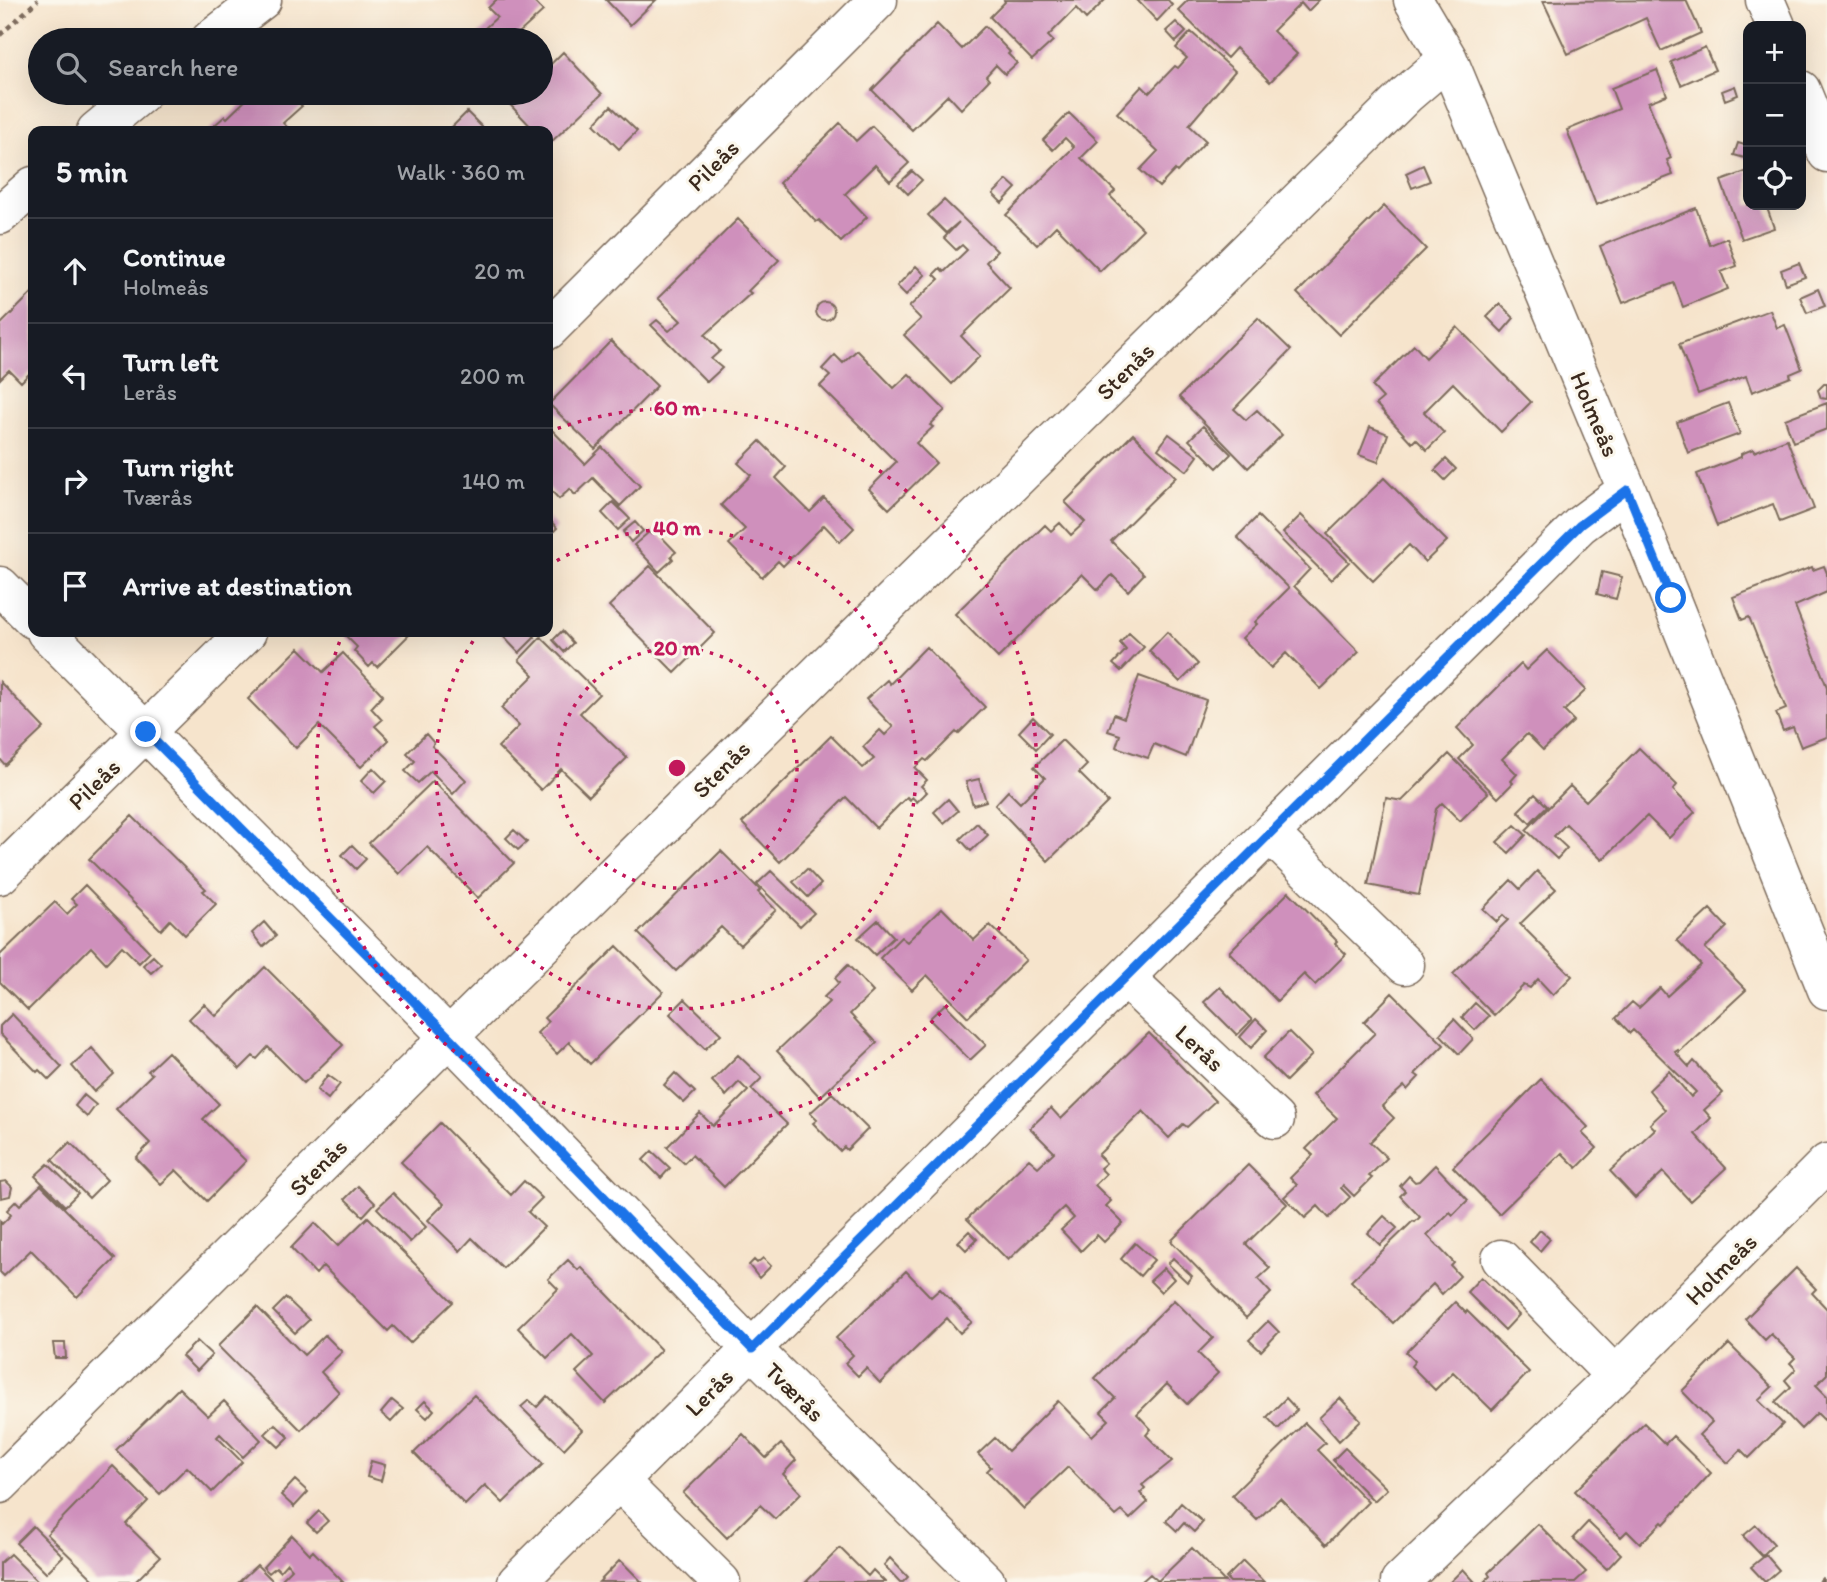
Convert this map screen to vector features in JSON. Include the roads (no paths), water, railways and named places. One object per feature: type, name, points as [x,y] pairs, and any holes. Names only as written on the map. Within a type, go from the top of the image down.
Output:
[{"type":"street","points":[[226,28],[262,0]]},
{"type":"street","name":"Pileås","points":[[553,325],[878,0]]},
{"type":"street","name":"Holmeås","points":[[1413,0],[1448,59],[1627,490],[1827,990]]},
{"type":"street","points":[[1765,0],[1774,21]]},
{"type":"street","name":"Stenås","points":[[0,1484],[449,1037],[1407,94],[1448,59]]},
{"type":"street","points":[[1806,102],[1827,153]]},
{"type":"street","points":[[102,126],[127,105]]},
{"type":"street","points":[[0,215],[28,190]]},
{"type":"street","name":"Lerås","points":[[517,1582],[1580,525],[1627,490]]},
{"type":"street","points":[[0,586],[28,614]]},
{"type":"street","name":"Tværås","points":[[51,637],[449,1037],[752,1349],[986,1582]]},
{"type":"street","name":"Pileås","points":[[0,875],[242,637]]},
{"type":"street","points":[[1270,834],[1405,965]]},
{"type":"street","name":"Lerås","points":[[1125,978],[1275,1119]]},
{"type":"street","name":"Holmeås","points":[[1400,1582],[1615,1376],[1827,1163]]},
{"type":"street","points":[[1500,1259],[1615,1376]]},
{"type":"street","points":[[619,1481],[721,1582]]}]
